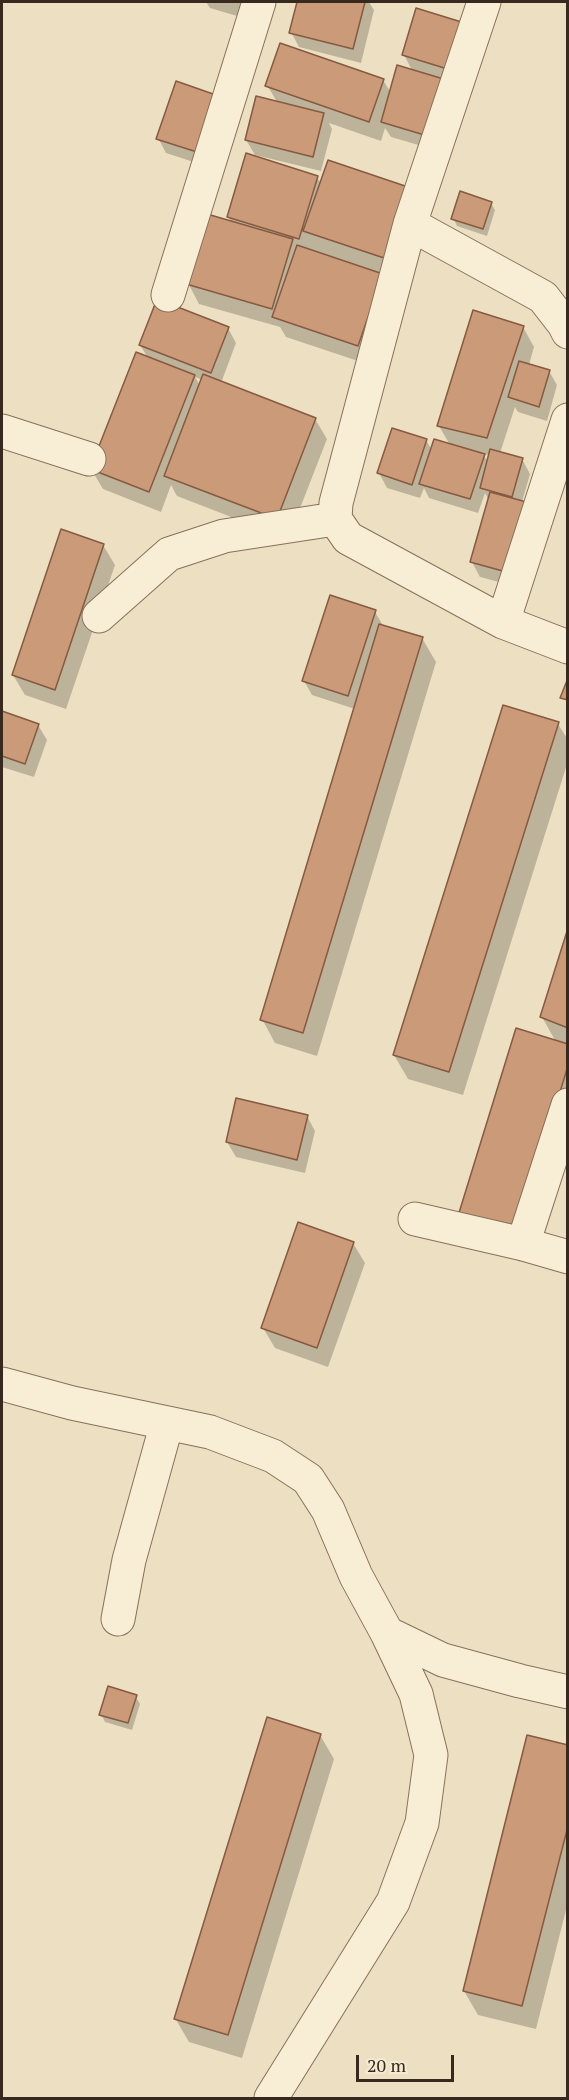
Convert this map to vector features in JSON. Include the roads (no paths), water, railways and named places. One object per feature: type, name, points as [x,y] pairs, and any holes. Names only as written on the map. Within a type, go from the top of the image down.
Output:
[{"type":"street","points":[[168,295],[259,2]]},
{"type":"street","points":[[484,2],[410,224],[336,503],[335,519],[348,538],[502,622],[567,647]]},
{"type":"street","points":[[410,224],[543,297],[564,324],[567,332]]},
{"type":"street","points":[[502,622],[567,420]]},
{"type":"street","points":[[2,431],[89,459]]},
{"type":"street","points":[[99,616],[169,554],[224,536],[335,519]]},
{"type":"street","points":[[523,1244],[567,1105]]},
{"type":"street","points":[[415,1219],[523,1244],[567,1257]]},
{"type":"street","points":[[2,1384],[72,1403],[210,1432],[273,1456],[308,1479],[328,1510],[356,1576],[416,1694],[430,1755],[422,1823],[393,1902],[271,2098]]},
{"type":"street","points":[[118,1619],[129,1560],[167,1423]]},
{"type":"street","points":[[387,1633],[443,1659],[567,1692]]}]
